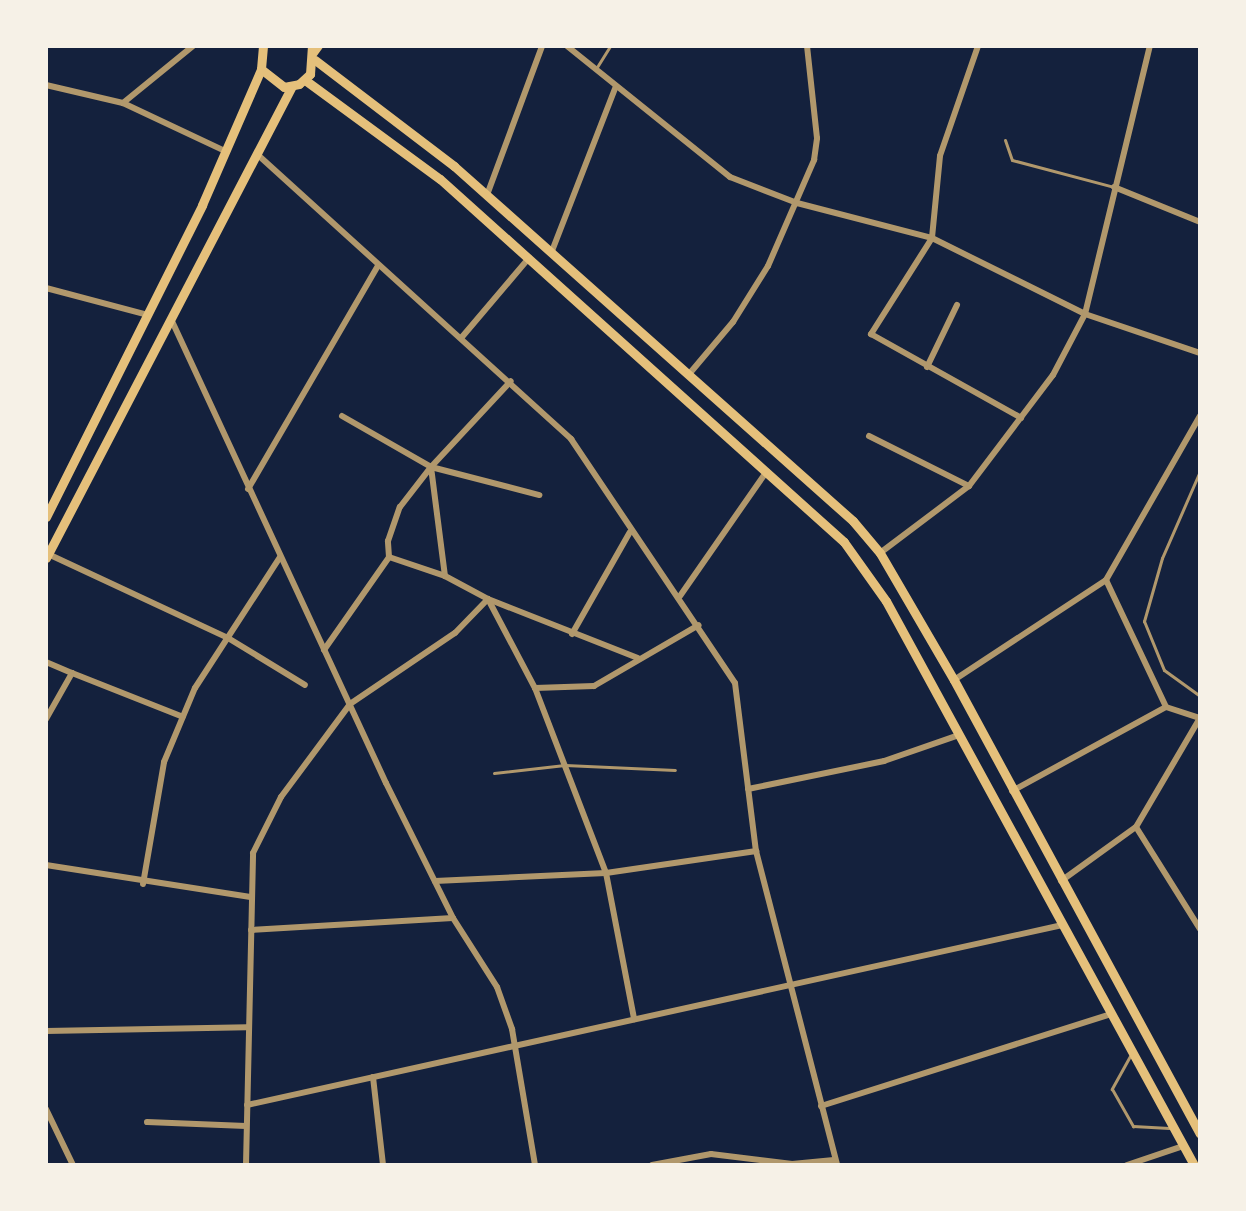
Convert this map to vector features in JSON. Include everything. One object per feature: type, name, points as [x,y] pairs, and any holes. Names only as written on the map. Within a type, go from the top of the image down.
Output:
[{"type":"main road","points":[[46,517],[148,315],[225,151],[261,69],[261,47]]},
{"type":"main road","points":[[261,69],[270,81],[292,86],[305,80],[315,51],[552,251],[821,489],[880,553],[954,680],[1060,882],[1200,1134]]},
{"type":"main road","points":[[305,80],[440,179],[769,469],[865,568],[1194,1165]]},
{"type":"main road","points":[[47,556],[292,86]]},
{"type":"street","points":[[123,103],[193,46]]},
{"type":"street","points":[[487,195],[542,46]]},
{"type":"street","points":[[567,46],[730,177],[797,203],[932,238],[1085,314],[1200,353]]},
{"type":"street","points":[[690,373],[733,322],[768,266],[797,203],[817,138],[807,46]]},
{"type":"street","points":[[978,46],[940,156],[932,238],[871,334],[1021,418]]},
{"type":"street","points":[[880,553],[969,486],[1053,375],[1085,314],[1150,46]]},
{"type":"street","points":[[46,85],[123,103],[225,151]]},
{"type":"street","points":[[552,251],[616,86]]},
{"type":"street","points":[[258,155],[378,266],[511,381],[571,439],[621,510],[630,532],[680,596],[735,683],[756,851],[836,1162],[792,1164],[711,1154],[652,1165]]},
{"type":"street","points":[[1114,187],[1200,222]]},
{"type":"street","points":[[462,337],[529,258]]},
{"type":"street","points":[[248,489],[378,266]]},
{"type":"street","points":[[46,288],[148,315]]},
{"type":"street","points":[[927,367],[957,305]]},
{"type":"street","points":[[171,319],[280,557],[453,918],[497,987],[515,1046],[535,1165]]},
{"type":"street","points":[[324,650],[389,557],[388,541],[400,507],[431,467],[511,381]]},
{"type":"street","points":[[342,416],[431,467],[539,495]]},
{"type":"street","points":[[954,680],[1106,580],[1200,416]]},
{"type":"street","points":[[869,436],[969,486]]},
{"type":"street","points":[[431,467],[445,576]]},
{"type":"street","points":[[680,596],[769,469]]},
{"type":"street","points":[[572,634],[630,532]]},
{"type":"street","points":[[47,556],[228,638],[305,685]]},
{"type":"street","points":[[143,884],[164,762],[183,717],[228,638],[280,557]]},
{"type":"street","points":[[389,557],[445,576],[488,599],[638,658]]},
{"type":"street","points":[[1106,580],[1166,707]]},
{"type":"street","points":[[488,599],[535,688],[606,873],[634,1019]]},
{"type":"street","points":[[246,1165],[253,853],[266,824],[350,704],[455,633],[488,599]]},
{"type":"street","points":[[535,688],[594,686],[699,625]]},
{"type":"street","points":[[46,662],[183,717]]},
{"type":"street","points":[[46,719],[72,673]]},
{"type":"street","points":[[1012,791],[1166,707],[1200,718],[1136,827],[1060,882]]},
{"type":"street","points":[[748,789],[884,761],[959,735]]},
{"type":"street","points":[[1136,827],[1200,929]]},
{"type":"street","points":[[435,881],[606,873],[756,851]]},
{"type":"street","points":[[46,865],[143,884],[251,897]]},
{"type":"street","points":[[251,930],[453,918]]},
{"type":"street","points":[[247,1105],[1062,925]]},
{"type":"street","points":[[821,1106],[1111,1014]]},
{"type":"street","points":[[46,1031],[247,1027]]},
{"type":"street","points":[[373,1077],[383,1165]]},
{"type":"street","points":[[46,1109],[73,1165]]},
{"type":"street","points":[[147,1122],[246,1126]]},
{"type":"street","points":[[1127,1165],[1183,1146]]},
{"type":"lane","points":[[595,70],[610,46]]},
{"type":"lane","points":[[1005,140],[1012,160],[1114,187]]},
{"type":"lane","points":[[1200,471],[1162,558],[1144,621],[1164,670],[1200,696]]},
{"type":"lane","points":[[494,773],[565,765],[675,770]]},
{"type":"lane","points":[[1132,1053],[1112,1089],[1133,1126],[1173,1128]]}]
